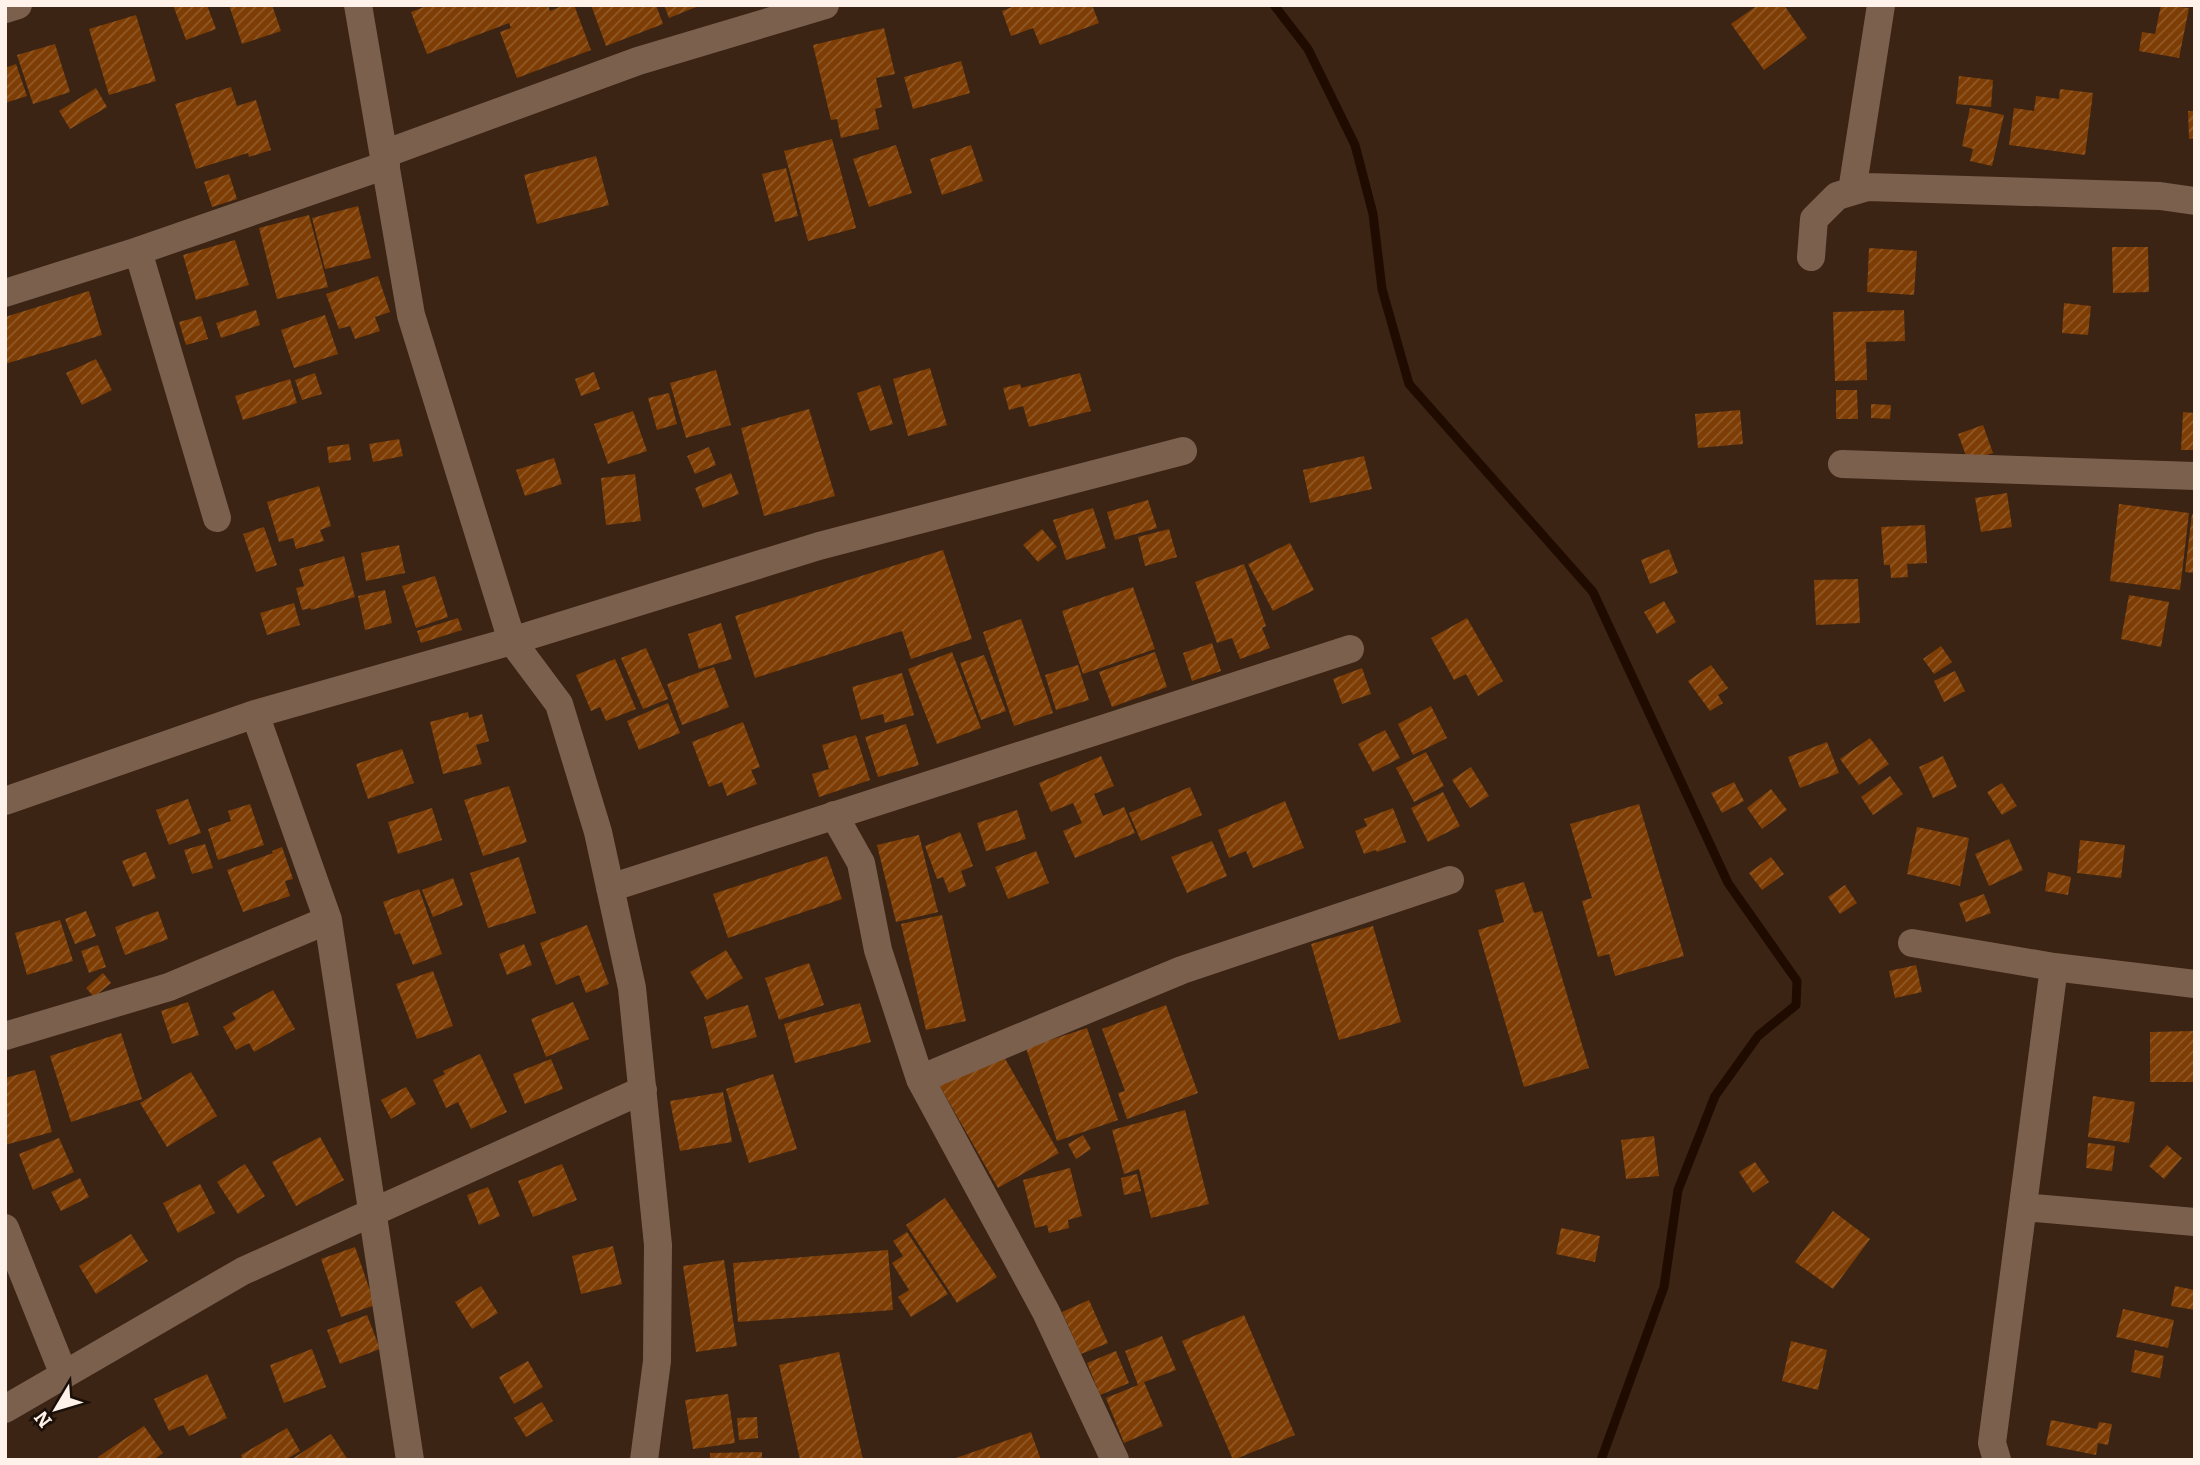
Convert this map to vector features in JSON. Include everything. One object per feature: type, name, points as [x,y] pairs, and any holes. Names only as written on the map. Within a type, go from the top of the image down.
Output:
[{"type":"street","points":[[5,9],[18,5]]},
{"type":"street","points":[[358,5],[411,315],[512,641],[559,704],[598,832],[632,988],[658,1245],[657,1361],[645,1460]]},
{"type":"street","points":[[5,293],[138,251],[638,61],[825,5]]},
{"type":"street","points":[[1853,191],[1881,5]]},
{"type":"street","points":[[1811,257],[1814,219],[1837,196],[1867,187],[2160,196],[2195,201]]},
{"type":"street","points":[[138,251],[217,518]]},
{"type":"street","points":[[5,801],[255,714],[512,641],[819,546],[1183,451]]},
{"type":"street","points":[[1842,464],[2195,477]]},
{"type":"street","points":[[610,888],[1350,649]]},
{"type":"street","points":[[255,714],[328,920],[410,1460]]},
{"type":"street","points":[[834,815],[861,863],[878,950],[920,1079],[1046,1312],[1115,1460]]},
{"type":"street","points":[[920,1079],[1182,970],[1450,880]]},
{"type":"street","points":[[5,1036],[169,987],[328,920]]},
{"type":"street","points":[[1912,943],[2054,967],[2195,984]]},
{"type":"street","points":[[1997,1460],[1992,1443],[2054,967]]},
{"type":"street","points":[[5,1409],[243,1271],[372,1210],[643,1090]]},
{"type":"street","points":[[2023,1207],[2195,1222]]},
{"type":"street","points":[[5,1227],[64,1375]]},
{"type":"building","points":[[173,5],[207,5],[216,29],[186,40]]},
{"type":"building","points":[[229,5],[272,5],[281,31],[242,44]]},
{"type":"building","points":[[429,5],[548,5],[550,11],[564,5],[574,5],[591,50],[517,78],[500,32],[511,28],[509,23],[427,54],[411,12]]},
{"type":"building","points":[[591,5],[656,5],[663,24],[606,46]]},
{"type":"building","points":[[664,5],[701,5],[669,18]]},
{"type":"building","points":[[1017,5],[1092,5],[1099,23],[1040,45],[1033,28],[1011,36],[1002,11]]},
{"type":"building","points":[[1758,5],[1784,5],[1807,38],[1764,70],[1731,24]]},
{"type":"building","points":[[2161,5],[2189,8],[2179,58],[2139,51],[2142,32],[2155,34]]},
{"type":"building","points":[[136,15],[156,81],[109,95],[89,29]]},
{"type":"building","points":[[884,28],[895,74],[876,78],[882,107],[875,109],[879,129],[841,138],[837,119],[831,120],[813,45]]},
{"type":"building","points":[[55,44],[70,92],[33,104],[17,55]]},
{"type":"building","points":[[961,61],[970,93],[913,109],[904,77]]},
{"type":"building","points":[[16,64],[27,96],[5,103],[5,68]]},
{"type":"building","points":[[1959,76],[1993,80],[1991,107],[1956,104]]},
{"type":"building","points":[[231,87],[237,106],[256,100],[271,150],[249,157],[248,153],[196,169],[175,104]]},
{"type":"building","points":[[96,88],[107,107],[70,129],[59,111]]},
{"type":"building","points":[[2060,89],[2093,93],[2085,155],[2009,145],[2014,108],[2034,111],[2036,96],[2059,99]]},
{"type":"building","points":[[1970,108],[2004,115],[1992,166],[1970,161],[1973,149],[1962,146]]},
{"type":"building","points":[[2188,111],[2195,111],[2195,138],[2189,139]]},
{"type":"building","points":[[832,139],[856,228],[808,241],[784,151]]},
{"type":"building","points":[[896,145],[912,193],[869,207],[853,159]]},
{"type":"building","points":[[971,145],[983,181],[942,195],[930,159]]},
{"type":"building","points":[[596,156],[609,205],[537,224],[524,175]]},
{"type":"building","points":[[786,168],[798,216],[775,222],[762,174]]},
{"type":"building","points":[[229,174],[237,199],[212,207],[204,182]]},
{"type":"building","points":[[358,206],[371,258],[325,269],[312,218]]},
{"type":"building","points":[[309,215],[328,287],[277,299],[259,228]]},
{"type":"building","points":[[235,240],[249,285],[196,300],[183,255]]},
{"type":"building","points":[[2112,247],[2148,247],[2149,292],[2113,293]]},
{"type":"building","points":[[1869,248],[1917,251],[1914,295],[1867,292]]},
{"type":"building","points":[[378,276],[390,312],[375,317],[380,331],[355,339],[350,326],[339,329],[326,294]]},
{"type":"building","points":[[89,291],[102,335],[5,364],[5,317]]},
{"type":"building","points":[[2064,303],[2091,306],[2088,335],[2062,333]]},
{"type":"building","points":[[256,310],[260,325],[221,338],[216,323]]},
{"type":"building","points":[[1904,310],[1905,341],[1866,342],[1867,380],[1835,381],[1833,312]]},
{"type":"building","points":[[325,315],[338,354],[294,368],[281,330]]},
{"type":"building","points":[[201,316],[208,339],[186,345],[179,322]]},
{"type":"building","points":[[96,359],[112,390],[82,405],[66,373]]},
{"type":"building","points":[[930,368],[947,425],[908,436],[893,379]]},
{"type":"building","points":[[716,370],[731,425],[686,438],[670,383]]},
{"type":"building","points":[[594,372],[600,389],[581,396],[575,379]]},
{"type":"building","points":[[315,373],[322,394],[302,400],[295,380]]},
{"type":"building","points":[[1080,373],[1091,411],[1029,427],[1023,406],[1009,410],[1003,388],[1020,384],[1021,388]]},
{"type":"building","points":[[290,379],[297,403],[243,420],[235,396]]},
{"type":"building","points":[[880,385],[893,424],[870,431],[857,393]]},
{"type":"building","points":[[1836,390],[1857,390],[1858,419],[1836,419]]},
{"type":"building","points":[[669,393],[677,424],[657,430],[648,398]]},
{"type":"building","points":[[1871,404],[1891,405],[1890,419],[1871,418]]},
{"type":"building","points":[[809,409],[835,496],[764,516],[741,428]]},
{"type":"building","points":[[1740,410],[1743,444],[1698,448],[1695,414]]},
{"type":"building","points":[[633,411],[647,451],[608,464],[594,424]]},
{"type":"building","points":[[2183,412],[2195,413],[2195,450],[2181,450]]},
{"type":"building","points":[[1983,425],[1993,453],[1968,461],[1958,434]]},
{"type":"building","points":[[399,439],[403,456],[373,462],[369,444]]},
{"type":"building","points":[[349,444],[351,460],[329,463],[327,447]]},
{"type":"building","points":[[709,447],[716,465],[695,474],[687,456]]},
{"type":"building","points":[[1364,456],[1372,489],[1310,503],[1303,470]]},
{"type":"building","points":[[554,458],[562,484],[525,496],[516,470]]},
{"type":"building","points":[[731,473],[739,494],[703,508],[695,488]]},
{"type":"building","points":[[635,474],[641,521],[606,525],[601,478]]},
{"type":"building","points":[[319,486],[331,526],[320,530],[324,541],[296,549],[293,538],[279,542],[267,502]]},
{"type":"building","points":[[2007,493],[2012,527],[1981,532],[1975,498]]},
{"type":"building","points":[[1148,500],[1157,528],[1115,540],[1107,512]]},
{"type":"building","points":[[2119,504],[2189,513],[2180,590],[2110,581]]},
{"type":"building","points":[[1093,508],[1106,548],[1066,560],[1053,520]]},
{"type":"building","points":[[2192,514],[2195,515],[2195,573],[2185,572]]},
{"type":"building","points":[[1925,525],[1927,563],[1907,564],[1908,577],[1891,578],[1890,565],[1884,565],[1881,527]]},
{"type":"building","points":[[264,527],[277,565],[256,572],[243,534]]},
{"type":"building","points":[[1042,529],[1057,547],[1038,562],[1023,545]]},
{"type":"building","points":[[1169,529],[1177,557],[1145,566],[1138,537]]},
{"type":"building","points":[[1290,543],[1314,590],[1273,611],[1248,564]]},
{"type":"building","points":[[399,545],[405,573],[366,581],[361,553]]},
{"type":"building","points":[[1669,549],[1678,573],[1650,584],[1641,560]]},
{"type":"building","points":[[943,550],[972,639],[911,659],[902,631],[755,678],[735,616]]},
{"type":"building","points":[[344,556],[355,597],[311,610],[302,610],[296,588],[304,586],[299,569]]},
{"type":"building","points":[[1244,564],[1266,626],[1262,628],[1270,648],[1240,659],[1232,638],[1217,643],[1195,582]]},
{"type":"building","points":[[435,576],[448,617],[416,628],[402,586]]},
{"type":"building","points":[[1858,579],[1860,623],[1816,625],[1814,580]]},
{"type":"building","points":[[1133,587],[1155,649],[1083,674],[1062,611]]},
{"type":"building","points":[[385,590],[392,623],[365,630],[358,596]]},
{"type":"building","points":[[2129,595],[2169,602],[2161,647],[2121,639]]},
{"type":"building","points":[[1664,601],[1676,622],[1657,634],[1644,612]]},
{"type":"building","points":[[294,603],[300,625],[267,635],[260,613]]},
{"type":"building","points":[[458,618],[462,630],[421,643],[417,631]]},
{"type":"building","points":[[1467,618],[1503,681],[1478,696],[1466,674],[1454,680],[1431,638]]},
{"type":"building","points":[[1021,619],[1053,713],[1014,726],[983,632]]},
{"type":"building","points":[[721,623],[732,659],[699,669],[688,634]]},
{"type":"building","points":[[1212,643],[1221,671],[1192,681],[1183,653]]},
{"type":"building","points":[[1941,646],[1952,662],[1934,674],[1923,659]]},
{"type":"building","points":[[646,648],[668,699],[643,709],[621,658]]},
{"type":"building","points":[[952,652],[981,728],[937,744],[908,669]]},
{"type":"building","points":[[1155,652],[1167,687],[1112,707],[1099,672]]},
{"type":"building","points":[[984,655],[1006,711],[981,720],[960,663]]},
{"type":"building","points":[[615,659],[636,709],[606,721],[600,707],[591,711],[576,675]]},
{"type":"building","points":[[1078,665],[1089,700],[1056,710],[1045,675]]},
{"type":"building","points":[[1711,665],[1728,688],[1718,695],[1723,703],[1710,711],[1688,681]]},
{"type":"building","points":[[714,667],[729,707],[682,725],[667,684]]},
{"type":"building","points":[[1362,668],[1371,694],[1342,704],[1333,679]]},
{"type":"building","points":[[1955,671],[1965,691],[1944,702],[1934,681]]},
{"type":"building","points":[[902,673],[914,715],[885,723],[883,714],[861,720],[852,687]]},
{"type":"building","points":[[668,703],[680,733],[639,750],[627,721]]},
{"type":"building","points":[[1431,706],[1447,738],[1413,755],[1398,724]]},
{"type":"building","points":[[468,712],[469,718],[482,714],[489,741],[476,745],[482,764],[443,774],[430,722]]},
{"type":"building","points":[[743,722],[760,767],[751,770],[757,784],[727,796],[722,782],[709,787],[692,742]]},
{"type":"building","points":[[906,724],[919,765],[878,777],[865,737]]},
{"type":"building","points":[[1385,730],[1400,758],[1373,772],[1358,744]]},
{"type":"building","points":[[856,735],[870,780],[819,797],[812,774],[829,769],[822,745]]},
{"type":"building","points":[[1870,738],[1889,764],[1859,785],[1840,759]]},
{"type":"building","points":[[1827,742],[1839,773],[1800,788],[1788,757]]},
{"type":"building","points":[[402,749],[414,783],[368,799],[356,764]]},
{"type":"building","points":[[1426,752],[1444,786],[1414,802],[1396,768]]},
{"type":"building","points":[[1101,756],[1114,786],[1094,794],[1103,816],[1124,807],[1135,833],[1075,858],[1063,831],[1082,823],[1073,803],[1051,812],[1039,783]]},
{"type":"building","points":[[1943,756],[1957,787],[1933,798],[1919,767]]},
{"type":"building","points":[[1471,767],[1489,796],[1470,808],[1452,780]]},
{"type":"building","points":[[1890,776],[1903,794],[1873,815],[1861,797]]},
{"type":"building","points":[[1734,782],[1744,801],[1722,813],[1711,793]]},
{"type":"building","points":[[2002,783],[2017,806],[2002,815],[1987,792]]},
{"type":"building","points":[[509,786],[527,842],[483,856],[464,800]]},
{"type":"building","points":[[1190,787],[1202,815],[1141,841],[1129,813]]},
{"type":"building","points":[[1771,789],[1787,810],[1762,829],[1747,808]]},
{"type":"building","points":[[1443,792],[1460,826],[1428,842],[1411,808]]},
{"type":"building","points":[[188,799],[201,833],[169,845],[156,810]]},
{"type":"building","points":[[1285,801],[1304,848],[1253,868],[1246,851],[1229,858],[1218,830]]},
{"type":"building","points":[[250,804],[264,845],[218,860],[208,829],[231,821],[228,811]]},
{"type":"building","points":[[1639,804],[1684,956],[1615,976],[1609,954],[1598,957],[1582,901],[1592,898],[1570,824]]},
{"type":"building","points":[[432,808],[442,840],[398,854],[388,822]]},
{"type":"building","points":[[1393,808],[1406,842],[1364,854],[1355,831],[1367,826],[1364,819]]},
{"type":"building","points":[[1017,810],[1026,839],[986,851],[977,823]]},
{"type":"building","points":[[1917,827],[1969,838],[1960,886],[1907,874]]},
{"type":"building","points":[[960,832],[973,866],[961,871],[966,886],[949,893],[943,877],[937,879],[925,846]]},
{"type":"building","points":[[919,835],[938,912],[896,922],[877,845]]},
{"type":"building","points":[[2009,839],[2023,870],[1989,886],[1975,854]]},
{"type":"building","points":[[2080,840],[2125,845],[2121,878],[2077,873]]},
{"type":"building","points":[[1212,841],[1227,876],[1187,893],[1171,857]]},
{"type":"building","points":[[205,844],[213,868],[192,874],[184,850]]},
{"type":"building","points":[[282,847],[293,879],[285,881],[290,896],[243,912],[227,870]]},
{"type":"building","points":[[1036,851],[1049,883],[1008,899],[995,867]]},
{"type":"building","points":[[146,852],[156,878],[133,887],[122,861]]},
{"type":"building","points":[[827,856],[842,899],[728,938],[713,894]]},
{"type":"building","points":[[519,857],[536,913],[488,928],[470,873]]},
{"type":"building","points":[[1771,857],[1784,874],[1762,890],[1749,873]]},
{"type":"building","points":[[2048,872],[2071,877],[2068,895],[2045,891]]},
{"type":"building","points":[[453,878],[463,905],[433,917],[422,890]]},
{"type":"building","points":[[1524,882],[1534,913],[1542,911],[1589,1068],[1524,1087],[1478,930],[1504,922],[1495,890]]},
{"type":"building","points":[[1845,885],[1857,903],[1840,914],[1828,897]]},
{"type":"building","points":[[419,889],[442,954],[413,965],[400,933],[395,935],[383,902]]},
{"type":"building","points":[[1984,894],[1991,913],[1966,922],[1959,903]]},
{"type":"building","points":[[86,911],[96,936],[75,944],[65,919]]},
{"type":"building","points":[[158,911],[168,939],[125,955],[115,927]]},
{"type":"building","points":[[942,915],[966,1021],[926,1030],[901,924]]},
{"type":"building","points":[[60,920],[73,961],[27,975],[15,933]]},
{"type":"building","points":[[587,925],[609,984],[586,993],[579,975],[556,985],[540,943]]},
{"type":"building","points":[[1373,926],[1401,1022],[1339,1040],[1311,944]]},
{"type":"building","points":[[524,944],[532,965],[507,975],[499,954]]},
{"type":"building","points":[[98,945],[106,967],[89,973],[81,951]]},
{"type":"building","points":[[726,950],[743,978],[707,1000],[690,972]]},
{"type":"building","points":[[809,963],[824,1005],[779,1020],[765,978]]},
{"type":"building","points":[[1916,965],[1922,992],[1895,998],[1889,971]]},
{"type":"building","points":[[433,971],[453,1026],[417,1039],[396,984]]},
{"type":"building","points":[[103,973],[111,983],[94,997],[86,988]]},
{"type":"building","points":[[273,990],[295,1029],[254,1052],[249,1043],[236,1050],[223,1027],[236,1019],[232,1013]]},
{"type":"building","points":[[188,1002],[199,1035],[172,1044],[161,1011]]},
{"type":"building","points":[[573,1002],[589,1039],[546,1057],[531,1019]]},
{"type":"building","points":[[860,1003],[871,1042],[795,1063],[784,1024]]},
{"type":"building","points":[[748,1005],[757,1037],[712,1049],[704,1017]]},
{"type":"building","points":[[1166,1005],[1198,1093],[1127,1119],[1118,1093],[1125,1091],[1102,1029]]},
{"type":"building","points":[[1087,1028],[1118,1120],[1057,1141],[1026,1048]]},
{"type":"building","points":[[2195,1031],[2195,1082],[2150,1082],[2150,1032]]},
{"type":"building","points":[[121,1033],[142,1099],[71,1122],[50,1056]]},
{"type":"building","points":[[999,1048],[1059,1153],[998,1188],[938,1083]]},
{"type":"building","points":[[480,1054],[507,1112],[471,1129],[458,1102],[446,1108],[433,1080],[445,1074],[443,1071]]},
{"type":"building","points":[[551,1059],[563,1089],[525,1104],[513,1074]]},
{"type":"building","points":[[35,1070],[52,1132],[5,1145],[5,1078]]},
{"type":"building","points":[[191,1072],[217,1116],[167,1147],[140,1103]]},
{"type":"building","points":[[773,1074],[797,1149],[749,1163],[726,1089]]},
{"type":"building","points":[[406,1087],[416,1104],[391,1119],[381,1100]]},
{"type":"building","points":[[723,1092],[732,1142],[680,1151],[670,1101]]},
{"type":"building","points":[[2093,1096],[2135,1102],[2129,1143],[2088,1137]]},
{"type":"building","points":[[1185,1110],[1209,1204],[1151,1218],[1139,1169],[1124,1174],[1112,1130]]},
{"type":"building","points":[[1083,1135],[1091,1149],[1076,1159],[1068,1144]]},
{"type":"building","points":[[1654,1136],[1659,1176],[1626,1179],[1621,1140]]},
{"type":"building","points":[[320,1137],[344,1180],[296,1206],[272,1162]]},
{"type":"building","points":[[59,1138],[74,1172],[33,1190],[19,1154]]},
{"type":"building","points":[[2088,1143],[2115,1146],[2112,1171],[2086,1168]]},
{"type":"building","points":[[2167,1145],[2182,1158],[2164,1179],[2149,1166]]},
{"type":"building","points":[[1755,1162],[1769,1182],[1753,1193],[1739,1172]]},
{"type":"building","points":[[245,1164],[265,1196],[238,1214],[217,1182]]},
{"type":"building","points":[[562,1164],[577,1200],[533,1217],[518,1181]]},
{"type":"building","points":[[1070,1168],[1082,1216],[1068,1220],[1069,1228],[1049,1233],[1047,1225],[1035,1228],[1023,1180]]},
{"type":"building","points":[[1137,1174],[1141,1191],[1124,1195],[1121,1178]]},
{"type":"building","points":[[80,1178],[89,1197],[61,1211],[51,1192]]},
{"type":"building","points":[[200,1184],[215,1213],[178,1233],[163,1203]]},
{"type":"building","points":[[488,1187],[500,1216],[479,1225],[467,1195]]},
{"type":"building","points":[[945,1198],[997,1277],[957,1303],[906,1225]]},
{"type":"building","points":[[1833,1211],[1870,1239],[1833,1289],[1795,1262]]},
{"type":"building","points":[[1561,1228],[1600,1236],[1595,1262],[1556,1254]]},
{"type":"building","points":[[907,1232],[948,1294],[911,1317],[898,1297],[909,1290],[892,1263],[903,1256],[893,1241]]},
{"type":"building","points":[[131,1234],[148,1261],[96,1294],[79,1266]]},
{"type":"building","points":[[613,1246],[622,1284],[581,1294],[572,1256]]},
{"type":"building","points":[[355,1247],[375,1305],[341,1317],[321,1259]]},
{"type":"building","points":[[888,1250],[893,1310],[738,1322],[733,1263]]},
{"type":"building","points":[[724,1260],[737,1346],[696,1352],[683,1266]]},
{"type":"building","points":[[481,1286],[498,1313],[472,1329],[455,1302]]},
{"type":"building","points":[[2175,1286],[2195,1290],[2195,1310],[2171,1306]]},
{"type":"building","points":[[1089,1300],[1108,1343],[1081,1354],[1062,1312]]},
{"type":"building","points":[[2123,1309],[2174,1320],[2168,1348],[2116,1337]]},
{"type":"building","points":[[367,1315],[380,1349],[340,1364],[327,1330]]},
{"type":"building","points":[[1244,1315],[1295,1435],[1233,1460],[1182,1341]]},
{"type":"building","points":[[1162,1336],[1176,1370],[1144,1382],[1163,1426],[1124,1443],[1106,1398],[1138,1385],[1125,1351]]},
{"type":"building","points":[[1791,1341],[1827,1350],[1818,1390],[1782,1381]]},
{"type":"building","points":[[312,1349],[326,1387],[284,1403],[270,1365]]},
{"type":"building","points":[[2135,1350],[2164,1356],[2160,1378],[2131,1372]]},
{"type":"building","points":[[1116,1351],[1129,1383],[1100,1395],[1087,1363]]},
{"type":"building","points":[[839,1352],[863,1460],[800,1460],[779,1365]]},
{"type":"building","points":[[528,1361],[543,1387],[514,1404],[499,1377]]},
{"type":"building","points":[[207,1374],[227,1418],[189,1436],[183,1425],[169,1431],[154,1399]]},
{"type":"building","points":[[728,1394],[735,1443],[693,1449],[685,1400]]},
{"type":"building","points":[[542,1402],[553,1421],[526,1437],[514,1418]]},
{"type":"building","points":[[757,1417],[758,1438],[739,1440],[737,1418]]},
{"type":"building","points":[[2051,1420],[2097,1429],[2099,1422],[2112,1424],[2108,1445],[2098,1443],[2096,1455],[2046,1445]]},
{"type":"building","points":[[144,1426],[163,1453],[153,1460],[100,1460],[98,1457]]},
{"type":"building","points":[[287,1428],[300,1451],[285,1460],[243,1460],[241,1455]]},
{"type":"building","points":[[1031,1432],[1041,1460],[953,1460],[953,1459]]},
{"type":"building","points":[[331,1434],[348,1460],[290,1460]]},
{"type":"building","points":[[762,1452],[762,1460],[710,1460],[710,1453]]},
{"type":"waterway","points":[[1274,5],[1308,49],[1355,145],[1373,214],[1382,289],[1409,384],[1593,592],[1728,883],[1797,981],[1796,1005],[1758,1036],[1715,1096],[1678,1190],[1664,1287],[1601,1460]]}]
